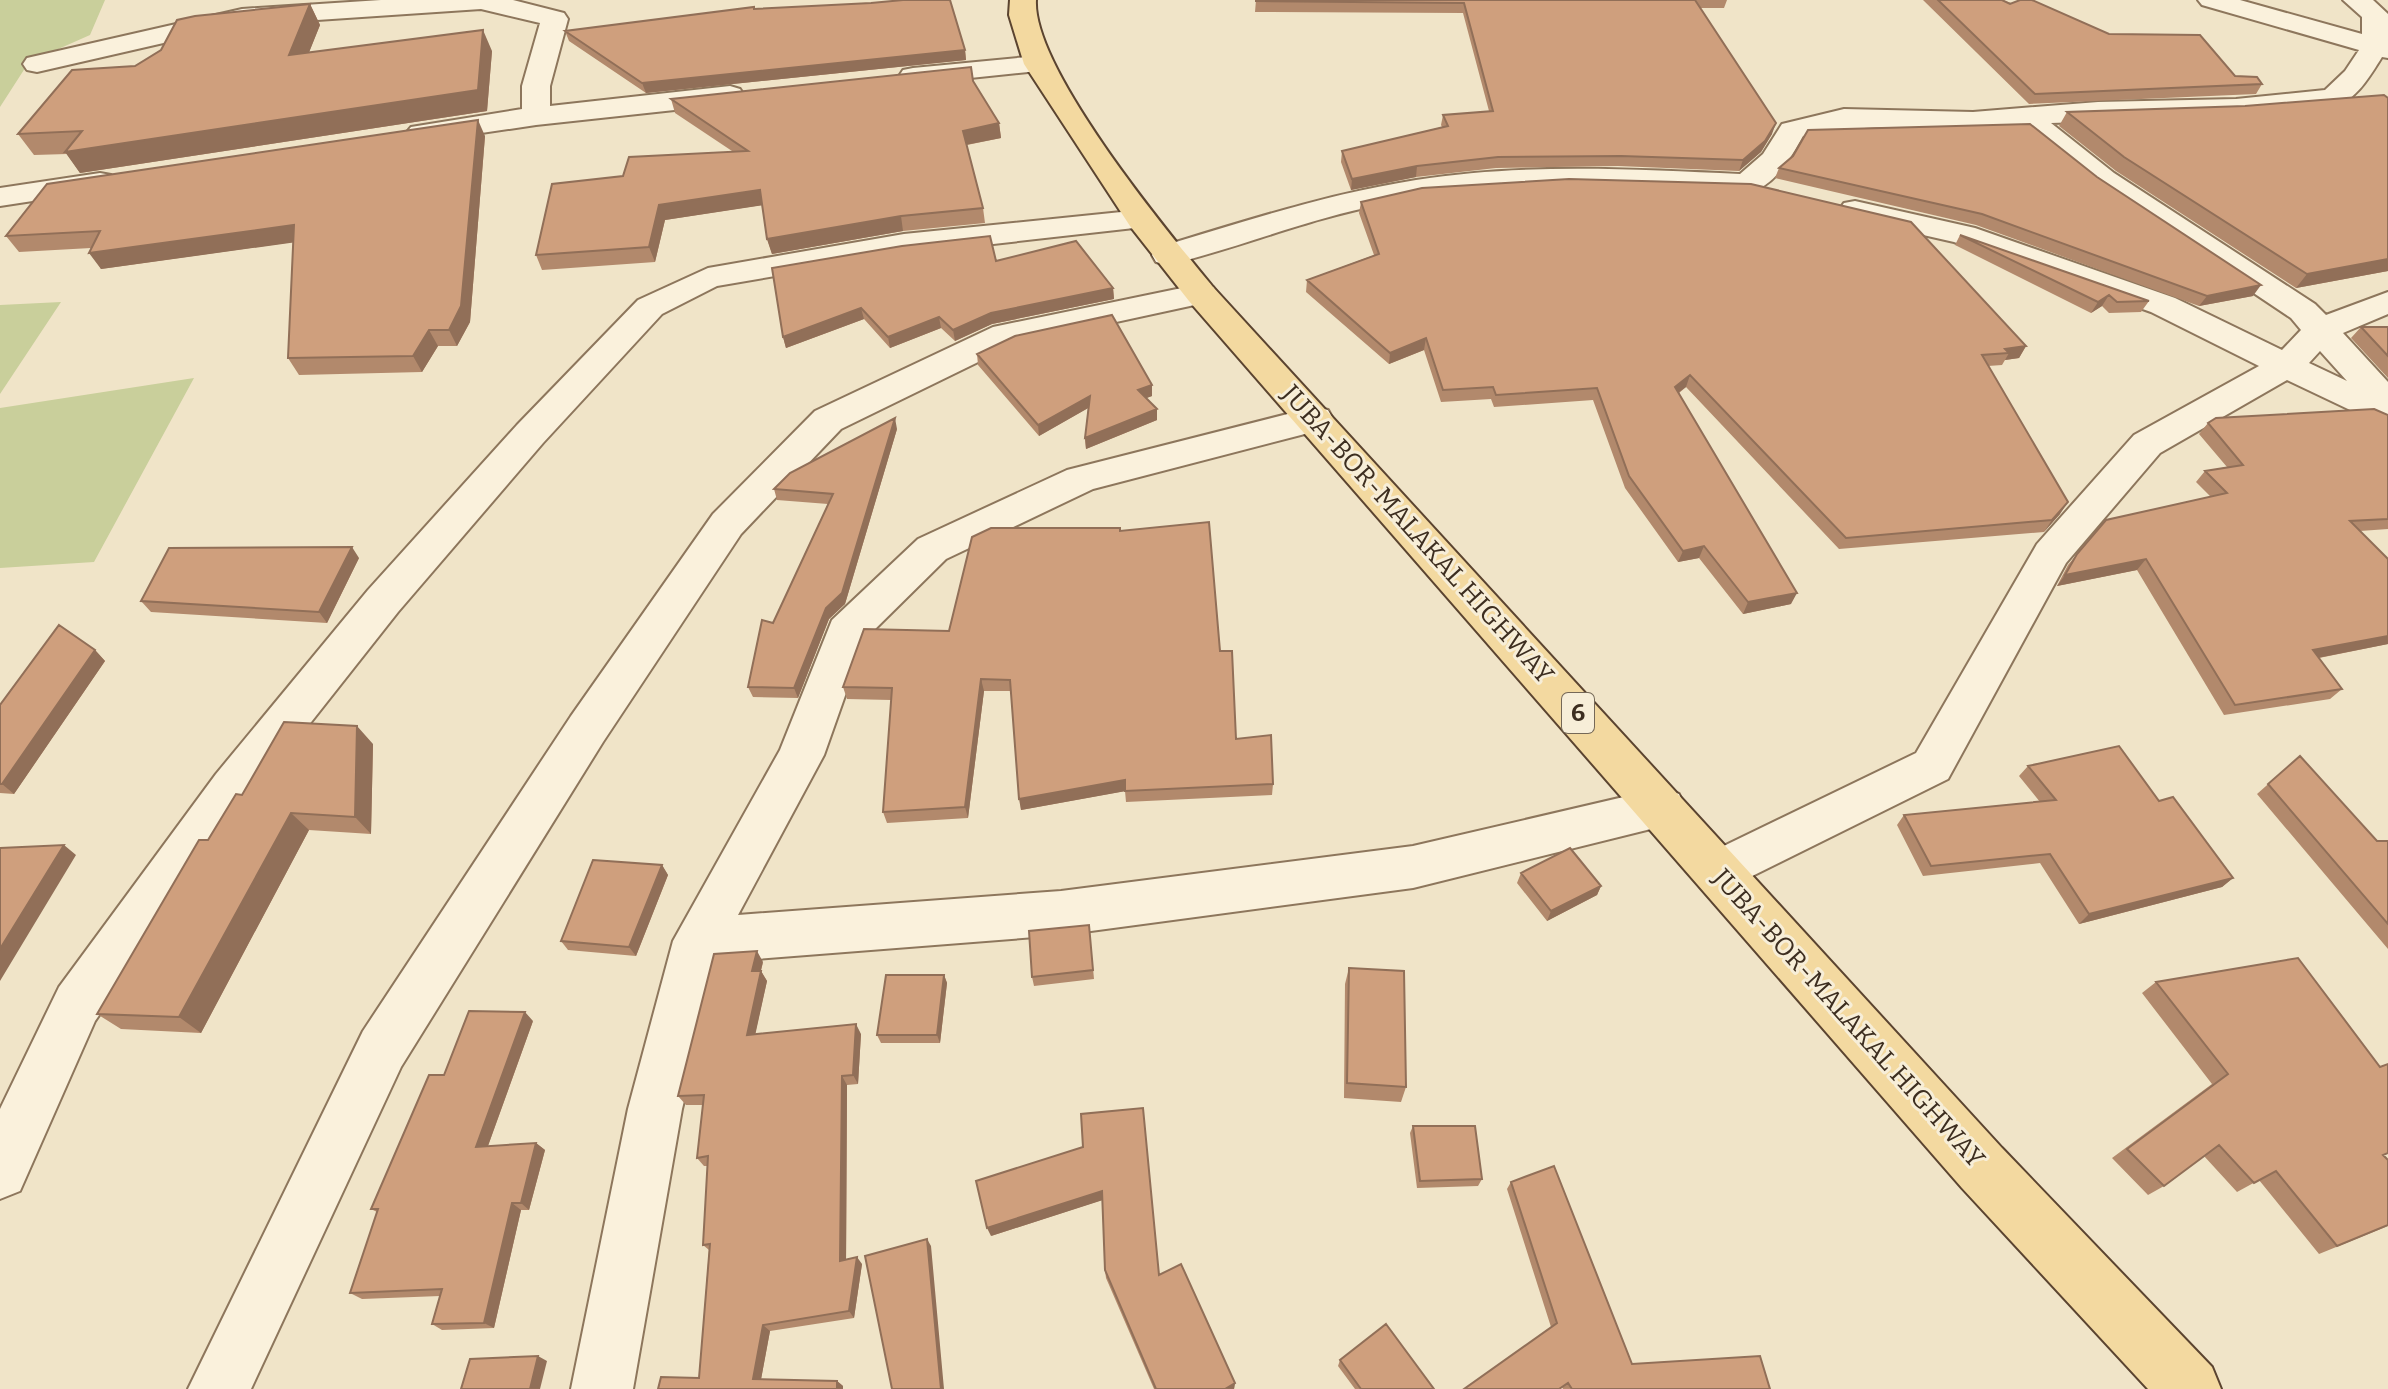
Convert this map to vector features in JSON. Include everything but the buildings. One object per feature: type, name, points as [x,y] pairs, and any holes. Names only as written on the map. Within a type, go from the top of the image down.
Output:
[{"type":"main road","name":"JUBA-BOR-MALAKAL HIGHWAY","points":[[1023,0],[1022,15],[1038,64],[1168,255],[1982,1168],[2190,1389]]},
{"type":"street","points":[[2211,0],[2382,48]]},
{"type":"street","points":[[2356,0],[2375,14],[2382,48]]},
{"type":"street","points":[[37,64],[242,17],[485,1],[555,19],[536,86],[536,116]]},
{"type":"street","points":[[1168,255],[1318,209],[1454,184],[1602,177],[1763,188],[1792,130],[1844,118],[1973,121],[2236,108],[2333,98],[2382,48]]},
{"type":"street","points":[[888,79],[1038,64]]},
{"type":"street","points":[[394,137],[536,116],[751,93]]},
{"type":"street","points":[[2024,117],[2103,179],[2303,311],[2388,404]]},
{"type":"street","points":[[0,197],[126,178]]},
{"type":"street","points":[[1825,202],[1964,235],[2163,305],[2388,416]]},
{"type":"street","points":[[0,1171],[77,1004],[232,788],[383,601],[530,434],[650,307],[708,278],[904,244],[1141,219]]},
{"type":"street","points":[[219,1389],[382,1049],[587,729],[727,524],[828,420],[1005,335],[1201,294]]},
{"type":"street","points":[[1718,872],[1932,766],[2051,554],[2147,444],[2286,366],[2321,330],[2388,302]]},
{"type":"street","points":[[602,1389],[655,1109],[698,941],[801,755],[847,631],[932,549],[1081,479],[1315,419]]},
{"type":"street","points":[[698,941],[1061,913],[1413,867],[1662,808]]},
{"type":"green space","points":[[0,0],[105,0],[90,35],[29,62],[0,107]]},
{"type":"green space","points":[[61,302],[0,394],[0,305]]},
{"type":"green space","points":[[194,378],[94,562],[0,568],[0,408]]}]
